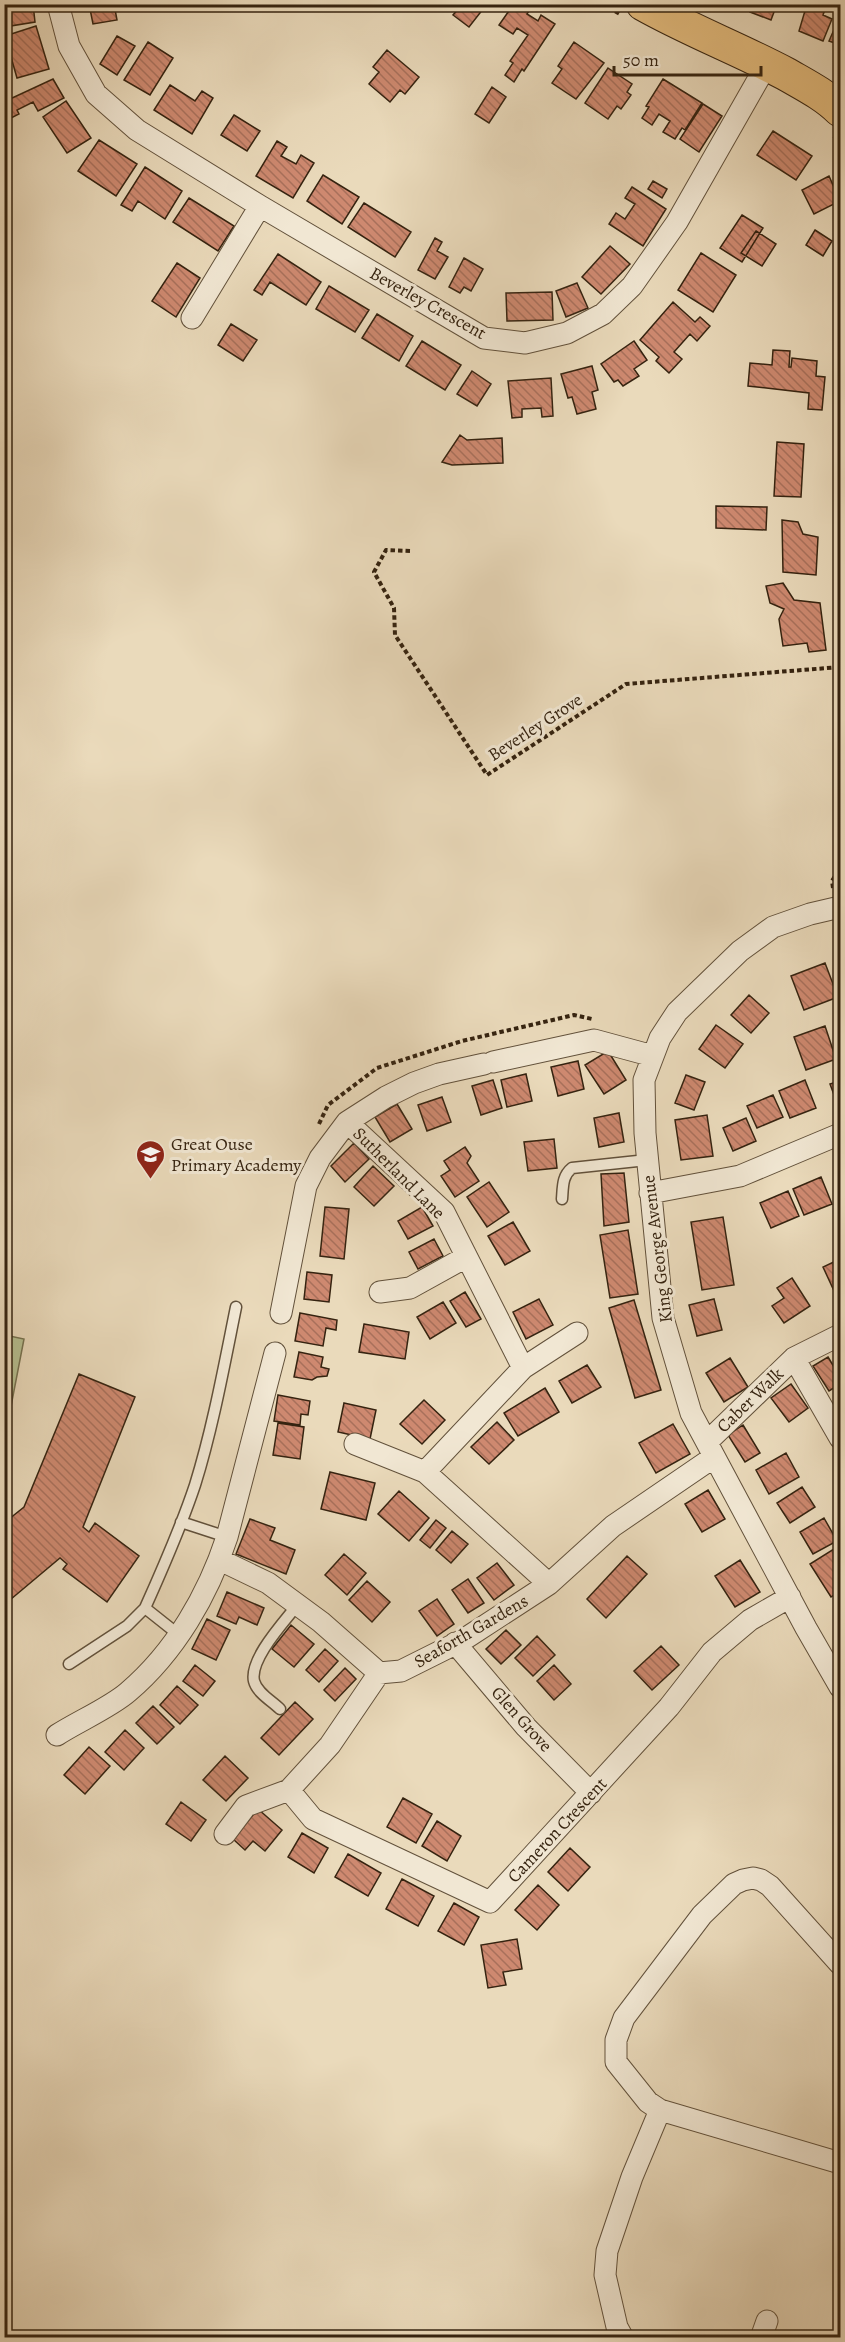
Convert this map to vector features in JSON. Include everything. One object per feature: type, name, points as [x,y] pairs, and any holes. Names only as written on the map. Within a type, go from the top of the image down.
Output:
[{"type":"main road","points":[[643,4],[675,22],[805,84],[831,101],[840,110]]},
{"type":"street","name":"Beverley Crescent","points":[[58,4],[69,46],[96,94],[136,130],[484,338],[525,343],[567,333],[603,314],[633,285],[677,222],[767,64]]},
{"type":"street","points":[[192,318],[260,206]]},
{"type":"street","name":"King George Avenue","points":[[840,907],[810,914],[773,927],[740,951],[677,1012],[660,1038],[644,1080],[647,1160],[663,1318],[691,1413],[840,1687]]},
{"type":"street","name":"Sutherland Lane","points":[[281,1313],[306,1186],[320,1158],[347,1122],[386,1097],[439,1074],[594,1040],[653,1056]]},
{"type":"street","name":"Sutherland Lane","points":[[347,1122],[444,1212],[523,1368]]},
{"type":"street","points":[[650,1193],[740,1176],[840,1134]]},
{"type":"street","points":[[380,1292],[410,1288],[466,1257]]},
{"type":"street","points":[[425,1472],[523,1368],[577,1333]]},
{"type":"street","name":"Caber Walk","points":[[710,1449],[794,1358],[840,1335]]},
{"type":"street","points":[[57,1735],[128,1693],[168,1650],[189,1622],[220,1560],[275,1353]]},
{"type":"street","name":"Caber Walk","points":[[794,1358],[840,1438]]},
{"type":"street","points":[[355,1444],[425,1472],[549,1584]]},
{"type":"street","name":"Seaforth Gardens","points":[[380,1673],[401,1671],[455,1643],[549,1584],[613,1526],[710,1449]]},
{"type":"street","points":[[220,1560],[268,1583],[298,1604],[380,1673],[330,1745],[289,1790],[246,1806],[225,1834]]},
{"type":"street","name":"Cameron Crescent","points":[[289,1790],[313,1819],[490,1902],[669,1707],[712,1652],[750,1620],[790,1598]]},
{"type":"street","name":"Glen Grove","points":[[455,1643],[526,1727],[591,1792]]},
{"type":"street","points":[[840,1964],[770,1886],[753,1878],[734,1884],[702,1915],[624,2018],[616,2040],[616,2062],[648,2102],[660,2110],[840,2163]]},
{"type":"street","points":[[623,2337],[617,2327],[605,2275],[607,2251],[632,2176],[660,2110]]},
{"type":"lane","points":[[562,1199],[563,1181],[567,1172],[572,1168],[647,1160]]},
{"type":"lane","points":[[69,1664],[127,1626],[145,1608],[194,1486],[218,1396],[236,1307]]},
{"type":"lane","points":[[181,1522],[227,1537]]},
{"type":"lane","points":[[280,1709],[261,1692],[255,1683],[254,1674],[257,1663],[270,1640],[298,1604]]},
{"type":"lane","points":[[145,1608],[179,1635]]},
{"type":"path","name":"Beverley Grove","points":[[410,551],[386,550],[374,572],[394,608],[395,635],[487,775],[626,684],[840,667]]},
{"type":"path","points":[[832,881],[840,868]]},
{"type":"path","points":[[314,1134],[328,1105],[378,1068],[462,1041],[574,1015],[595,1020]]},
{"type":"green space","points":[[5,1335],[24,1339],[7,1427],[4,1426]]},
{"type":"building","points":[[4,4],[33,4],[35,22],[4,27]]},
{"type":"building","points":[[89,4],[114,4],[117,20],[93,24]]},
{"type":"building","points":[[456,4],[487,4],[469,27],[453,15],[460,7]]},
{"type":"building","points":[[506,4],[530,4],[532,6],[527,14],[538,21],[541,15],[555,24],[524,71],[522,69],[514,82],[505,75],[513,63],[510,61],[528,35],[517,28],[513,34],[499,25],[511,8]]},
{"type":"building","points":[[753,4],[777,4],[771,20],[750,12]]},
{"type":"building","points":[[807,4],[827,4],[823,15],[832,19],[823,41],[799,31]]},
{"type":"building","points":[[840,16],[840,45],[829,41]]},
{"type":"building","points":[[36,26],[49,69],[17,78],[5,36]]},
{"type":"building","points":[[117,36],[135,46],[117,75],[100,64]]},
{"type":"building","points":[[148,42],[173,58],[150,95],[124,80]]},
{"type":"building","points":[[574,42],[604,63],[576,99],[552,83],[562,69],[558,66]]},
{"type":"building","points":[[387,50],[419,77],[405,94],[400,90],[390,102],[369,84],[379,72],[373,67]]},
{"type":"building","points":[[608,68],[632,84],[627,92],[631,95],[621,109],[617,106],[608,119],[585,103]]},
{"type":"building","points":[[53,79],[64,98],[38,111],[33,102],[17,110],[19,114],[7,120],[4,116],[4,98],[8,96],[10,99]]},
{"type":"building","points":[[663,79],[702,103],[685,130],[682,128],[675,139],[663,132],[670,121],[659,114],[652,125],[642,118],[649,107],[646,106]]},
{"type":"building","points":[[170,85],[195,101],[202,91],[213,98],[192,134],[154,110]]},
{"type":"building","points":[[492,87],[506,97],[489,123],[475,114]]},
{"type":"building","points":[[66,101],[91,138],[67,153],[43,117]]},
{"type":"building","points":[[703,104],[722,116],[699,152],[680,139]]},
{"type":"building","points":[[234,115],[260,131],[247,151],[221,135]]},
{"type":"building","points":[[773,131],[812,156],[796,180],[757,155]]},
{"type":"building","points":[[99,140],[137,164],[116,196],[78,171]]},
{"type":"building","points":[[277,141],[287,147],[281,156],[296,164],[301,155],[314,163],[293,198],[256,176]]},
{"type":"building","points":[[145,167],[182,191],[165,219],[138,201],[132,211],[121,205]]},
{"type":"building","points":[[323,175],[359,197],[342,224],[307,201]]},
{"type":"building","points":[[829,176],[840,201],[814,214],[802,190]]},
{"type":"building","points":[[653,181],[667,189],[662,198],[648,189]]},
{"type":"building","points":[[632,187],[666,209],[643,246],[609,224],[616,213],[625,219],[635,204],[625,198]]},
{"type":"building","points":[[189,198],[234,226],[218,251],[173,222]]},
{"type":"building","points":[[364,203],[411,232],[395,257],[348,227]]},
{"type":"building","points":[[742,215],[763,228],[742,262],[720,248]]},
{"type":"building","points":[[815,230],[832,241],[823,256],[806,245]]},
{"type":"building","points":[[756,231],[776,244],[762,266],[741,253]]},
{"type":"building","points":[[435,238],[442,242],[437,251],[448,257],[435,279],[418,270]]},
{"type":"building","points":[[610,246],[630,264],[601,294],[582,277]]},
{"type":"building","points":[[701,253],[736,275],[713,312],[678,290]]},
{"type":"building","points":[[278,254],[321,282],[306,305],[270,282],[262,295],[254,290]]},
{"type":"building","points":[[464,258],[483,269],[471,291],[464,287],[460,293],[449,287]]},
{"type":"building","points":[[177,263],[200,278],[176,317],[152,301]]},
{"type":"building","points":[[577,283],[588,308],[566,317],[556,291]]},
{"type":"building","points":[[329,286],[369,310],[355,332],[316,309]]},
{"type":"building","points":[[552,292],[553,320],[507,321],[506,293]]},
{"type":"building","points":[[673,302],[695,322],[700,317],[710,326],[697,341],[690,334],[674,352],[682,359],[669,373],[656,361],[659,357],[640,340]]},
{"type":"building","points":[[377,314],[413,336],[399,361],[362,338]]},
{"type":"building","points":[[231,324],[257,340],[243,361],[218,345]]},
{"type":"building","points":[[422,341],[461,365],[445,390],[406,366]]},
{"type":"building","points":[[634,341],[647,360],[634,369],[639,376],[623,386],[618,380],[614,382],[601,364]]},
{"type":"building","points":[[773,350],[790,351],[789,367],[791,367],[792,358],[817,361],[816,376],[825,377],[822,410],[808,409],[809,393],[748,386],[750,363],[772,365]]},
{"type":"building","points":[[592,366],[598,390],[592,392],[596,409],[577,414],[572,397],[568,398],[561,374]]},
{"type":"building","points":[[472,371],[491,384],[477,406],[457,394]]},
{"type":"building","points":[[551,378],[553,416],[542,417],[541,408],[522,409],[522,417],[512,418],[508,381]]},
{"type":"building","points":[[460,435],[467,440],[502,438],[503,463],[452,465],[442,462]]},
{"type":"building","points":[[777,442],[804,444],[801,497],[774,496]]},
{"type":"building","points":[[716,506],[767,507],[766,530],[716,528]]},
{"type":"building","points":[[782,520],[798,522],[803,534],[818,537],[816,575],[783,572]]},
{"type":"building","points":[[783,583],[794,600],[820,603],[826,650],[809,652],[807,643],[783,646],[779,619],[784,609],[770,603],[766,586]]},
{"type":"building","points":[[825,963],[838,997],[804,1010],[791,976]]},
{"type":"building","points":[[749,995],[769,1013],[751,1033],[731,1015]]},
{"type":"building","points":[[716,1025],[743,1044],[725,1068],[699,1049]]},
{"type":"building","points":[[825,1026],[836,1059],[806,1070],[794,1037]]},
{"type":"building","points":[[608,1051],[626,1080],[604,1094],[585,1065]]},
{"type":"building","points":[[578,1061],[584,1089],[558,1096],[551,1067]]},
{"type":"building","points":[[526,1074],[532,1101],[507,1107],[501,1080]]},
{"type":"building","points":[[686,1075],[705,1082],[694,1110],[675,1103]]},
{"type":"building","points":[[493,1080],[502,1108],[481,1115],[472,1086]]},
{"type":"building","points":[[805,1080],[816,1108],[790,1118],[779,1091]]},
{"type":"building","points":[[840,1081],[840,1111],[830,1084]]},
{"type":"building","points":[[773,1095],[783,1117],[757,1128],[747,1106]]},
{"type":"building","points":[[442,1097],[451,1122],[427,1131],[418,1105]]},
{"type":"building","points":[[397,1104],[412,1129],[390,1142],[375,1117]]},
{"type":"building","points":[[619,1113],[624,1142],[599,1147],[594,1118]]},
{"type":"building","points":[[707,1115],[713,1156],[681,1160],[675,1120]]},
{"type":"building","points":[[746,1118],[756,1141],[733,1151],[723,1128]]},
{"type":"building","points":[[554,1139],[557,1168],[528,1171],[524,1142]]},
{"type":"building","points":[[354,1143],[369,1159],[345,1182],[331,1166]]},
{"type":"building","points":[[465,1147],[471,1156],[467,1163],[479,1181],[455,1197],[441,1176],[450,1170],[444,1161]]},
{"type":"building","points":[[373,1166],[394,1186],[374,1206],[354,1187]]},
{"type":"building","points":[[624,1173],[629,1222],[604,1226],[601,1174]]},
{"type":"building","points":[[821,1177],[832,1204],[804,1215],[793,1189]]},
{"type":"building","points":[[489,1182],[509,1212],[487,1227],[467,1197]]},
{"type":"building","points":[[788,1191],[799,1216],[771,1228],[760,1203]]},
{"type":"building","points":[[325,1207],[349,1209],[344,1259],[320,1256]]},
{"type":"building","points":[[422,1207],[433,1226],[408,1239],[398,1221]]},
{"type":"building","points":[[723,1217],[734,1285],[702,1290],[691,1222]]},
{"type":"building","points":[[513,1222],[530,1251],[505,1265],[488,1236]]},
{"type":"building","points":[[628,1230],[638,1294],[610,1298],[600,1235]]},
{"type":"building","points":[[434,1239],[443,1256],[418,1269],[409,1252]]},
{"type":"building","points":[[840,1259],[840,1291],[835,1293],[823,1267]]},
{"type":"building","points":[[307,1272],[332,1275],[329,1302],[304,1299]]},
{"type":"building","points":[[792,1278],[810,1306],[784,1323],[772,1306],[784,1298],[777,1288]]},
{"type":"building","points":[[465,1292],[481,1319],[466,1327],[450,1301]]},
{"type":"building","points":[[539,1299],[553,1325],[526,1339],[513,1312]]},
{"type":"building","points":[[714,1299],[722,1330],[697,1336],[689,1305]]},
{"type":"building","points":[[634,1300],[661,1390],[635,1398],[609,1308]]},
{"type":"building","points":[[443,1302],[456,1323],[430,1339],[417,1317]]},
{"type":"building","points":[[300,1313],[337,1320],[336,1330],[326,1328],[323,1346],[295,1341]]},
{"type":"building","points":[[364,1324],[409,1332],[405,1359],[359,1352]]},
{"type":"building","points":[[299,1352],[323,1357],[321,1367],[329,1369],[327,1376],[312,1380],[294,1377]]},
{"type":"building","points":[[828,1357],[840,1377],[840,1384],[829,1391],[813,1366]]},
{"type":"building","points":[[730,1358],[748,1387],[724,1402],[706,1373]]},
{"type":"building","points":[[587,1365],[601,1387],[572,1403],[559,1381]]},
{"type":"building","points":[[79,1374],[135,1397],[83,1527],[89,1532],[95,1523],[139,1556],[107,1602],[63,1569],[67,1564],[60,1558],[4,1605],[4,1523],[24,1507]]},
{"type":"building","points":[[791,1384],[808,1408],[789,1422],[771,1398]]},
{"type":"building","points":[[545,1388],[559,1412],[518,1436],[504,1413]]},
{"type":"building","points":[[278,1395],[310,1401],[308,1415],[301,1414],[300,1425],[274,1421]]},
{"type":"building","points":[[424,1400],[445,1420],[422,1444],[400,1424]]},
{"type":"building","points":[[344,1403],[376,1410],[370,1439],[338,1432]]},
{"type":"building","points":[[497,1422],[514,1440],[489,1464],[471,1447]]},
{"type":"building","points":[[278,1423],[304,1427],[300,1459],[273,1455]]},
{"type":"building","points":[[673,1424],[690,1454],[656,1473],[639,1443]]},
{"type":"building","points":[[743,1425],[760,1453],[745,1462],[728,1435]]},
{"type":"building","points":[[786,1453],[799,1477],[769,1494],[756,1470]]},
{"type":"building","points":[[330,1472],[375,1483],[366,1520],[321,1509]]},
{"type":"building","points":[[802,1487],[815,1507],[790,1523],[777,1503]]},
{"type":"building","points":[[708,1490],[725,1519],[702,1532],[685,1504]]},
{"type":"building","points":[[399,1491],[429,1518],[409,1541],[378,1514]]},
{"type":"building","points":[[824,1518],[837,1541],[813,1554],[800,1532]]},
{"type":"building","points":[[250,1519],[275,1528],[270,1540],[295,1550],[286,1574],[236,1554]]},
{"type":"building","points":[[436,1520],[446,1528],[430,1548],[420,1540]]},
{"type":"building","points":[[452,1531],[468,1544],[451,1563],[436,1550]]},
{"type":"building","points":[[837,1547],[840,1554],[840,1591],[831,1597],[810,1564]]},
{"type":"building","points":[[344,1554],[366,1573],[347,1595],[325,1575]]},
{"type":"building","points":[[627,1556],[647,1574],[606,1618],[587,1599]]},
{"type":"building","points":[[740,1560],[760,1592],[735,1607],[715,1576]]},
{"type":"building","points":[[497,1563],[514,1585],[494,1600],[477,1578]]},
{"type":"building","points":[[468,1579],[484,1603],[468,1613],[452,1590]]},
{"type":"building","points":[[367,1581],[390,1602],[372,1622],[349,1600]]},
{"type":"building","points":[[227,1592],[264,1608],[257,1625],[239,1617],[236,1624],[217,1616]]},
{"type":"building","points":[[437,1599],[454,1624],[437,1636],[419,1611]]},
{"type":"building","points":[[207,1619],[230,1630],[216,1660],[192,1649]]},
{"type":"building","points":[[291,1625],[314,1644],[294,1667],[272,1649]]},
{"type":"building","points":[[506,1630],[521,1645],[501,1664],[486,1649]]},
{"type":"building","points":[[537,1636],[555,1655],[533,1676],[515,1658]]},
{"type":"building","points":[[661,1646],[679,1665],[652,1690],[634,1671]]},
{"type":"building","points":[[325,1649],[338,1661],[319,1682],[306,1670]]},
{"type":"building","points":[[195,1665],[215,1681],[203,1696],[183,1681]]},
{"type":"building","points":[[554,1665],[571,1684],[554,1700],[537,1681]]},
{"type":"building","points":[[345,1668],[356,1679],[335,1701],[324,1690]]},
{"type":"building","points":[[177,1686],[198,1705],[180,1724],[160,1705]]},
{"type":"building","points":[[295,1702],[313,1719],[279,1755],[261,1738]]},
{"type":"building","points":[[153,1706],[174,1727],[157,1744],[136,1723]]},
{"type":"building","points":[[125,1730],[144,1748],[124,1770],[105,1752]]},
{"type":"building","points":[[89,1747],[110,1766],[85,1794],[64,1775]]},
{"type":"building","points":[[225,1756],[248,1778],[226,1801],[203,1780]]},
{"type":"building","points":[[403,1798],[432,1814],[416,1843],[387,1827]]},
{"type":"building","points":[[181,1802],[206,1820],[191,1841],[166,1824]]},
{"type":"building","points":[[258,1809],[282,1830],[265,1851],[253,1841],[245,1850],[233,1839]]},
{"type":"building","points":[[437,1821],[461,1836],[447,1861],[422,1846]]},
{"type":"building","points":[[302,1833],[328,1848],[314,1873],[288,1857]]},
{"type":"building","points":[[570,1848],[590,1867],[568,1891],[548,1872]]},
{"type":"building","points":[[348,1854],[381,1873],[368,1896],[335,1877]]},
{"type":"building","points":[[402,1879],[434,1896],[418,1926],[386,1909]]},
{"type":"building","points":[[538,1885],[559,1905],[537,1930],[515,1910]]},
{"type":"building","points":[[454,1903],[479,1917],[464,1945],[438,1931]]},
{"type":"building","points":[[517,1939],[522,1969],[503,1972],[506,1985],[488,1988],[481,1945]]},
{"type":"place","name":"Great Ouse Primary Academy","points":[[150,1180]]}]
